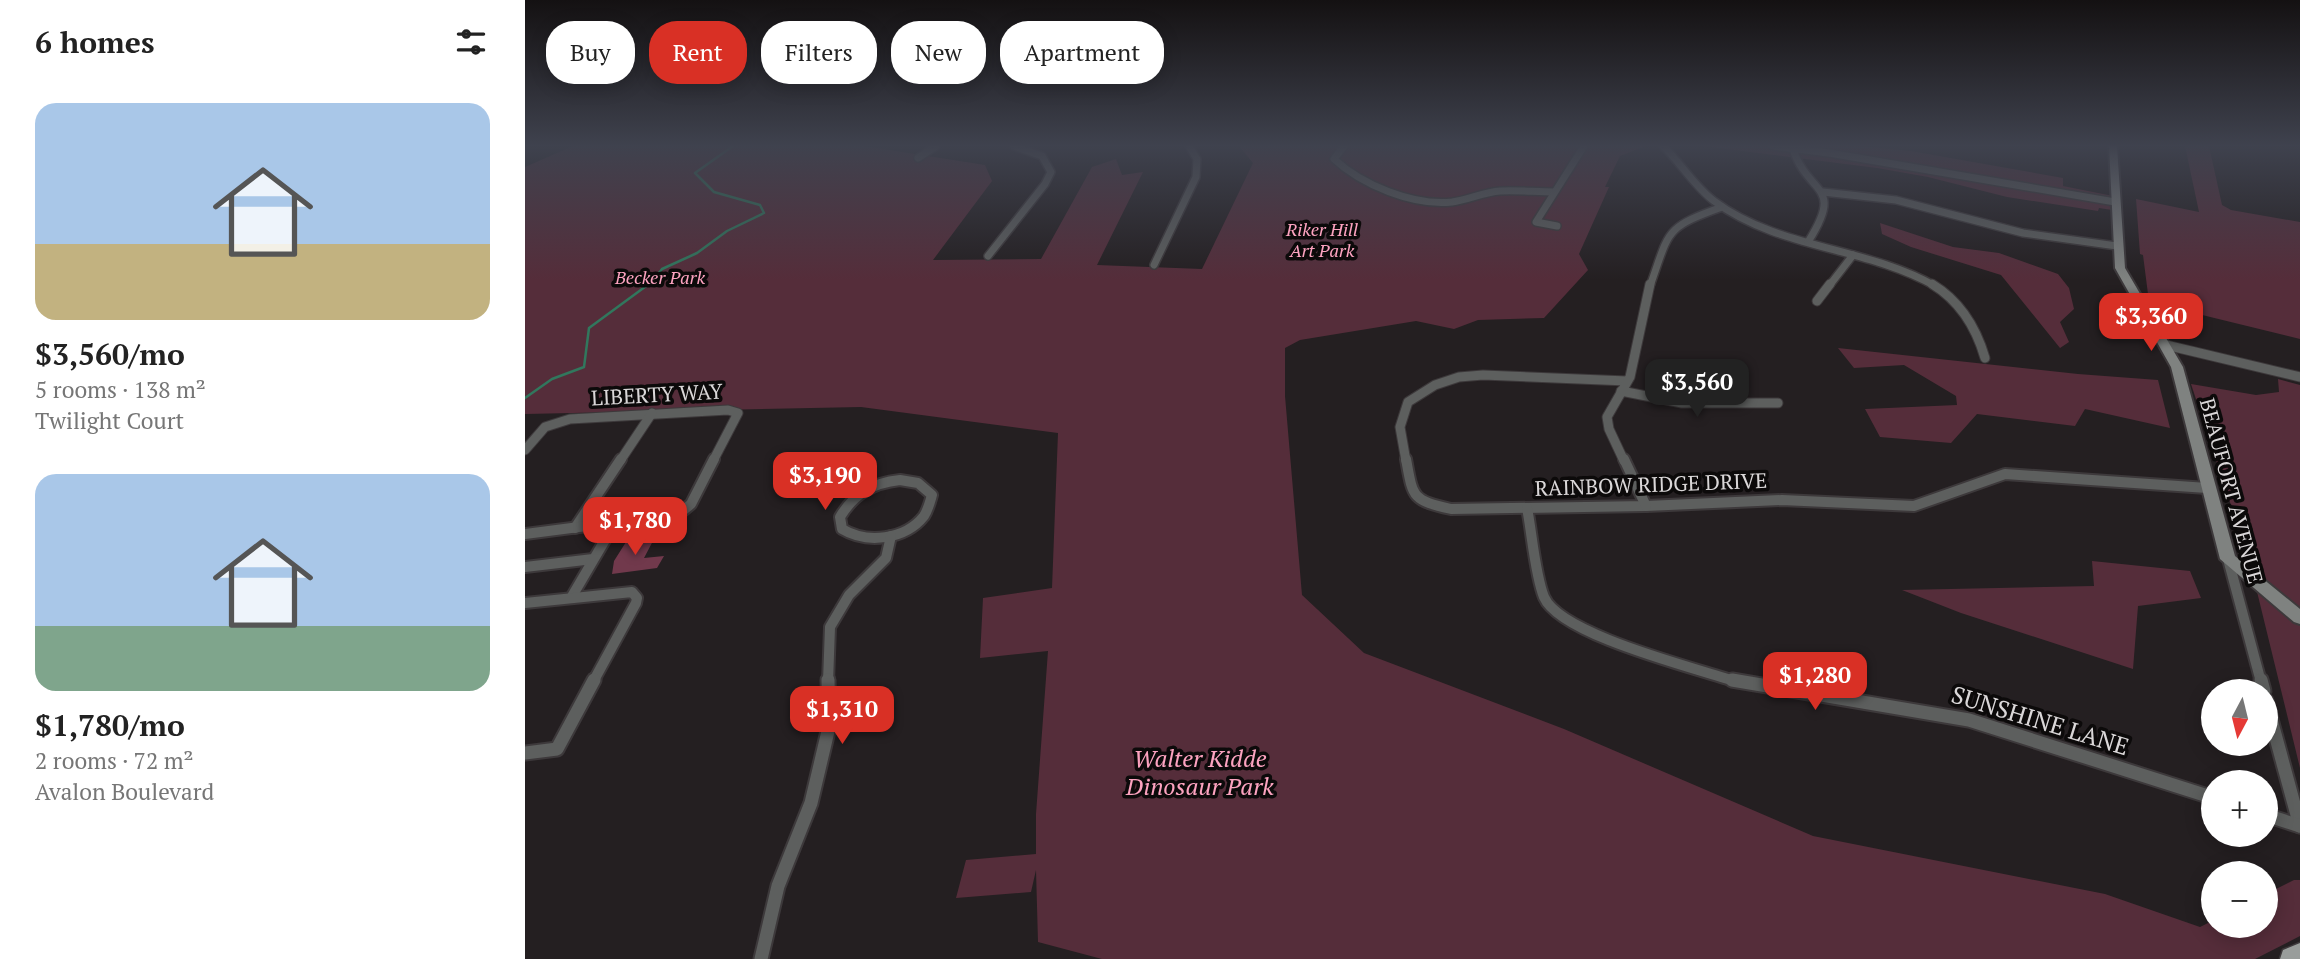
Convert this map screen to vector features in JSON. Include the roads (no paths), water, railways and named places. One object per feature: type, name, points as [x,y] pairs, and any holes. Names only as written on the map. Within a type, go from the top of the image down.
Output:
[{"type":"main road","points":[[2292,959],[2300,955]]},
{"type":"street","points":[[988,256],[1040,191]]},
{"type":"street","points":[[1154,265],[1189,191]]},
{"type":"street","points":[[1389,191],[1396,196],[1440,203],[1498,191],[1554,192],[1536,222],[1557,226]]},
{"type":"street","points":[[1702,191],[1722,206],[1762,225],[1920,277],[1944,292],[1966,316],[1981,343],[1985,358]]},
{"type":"street","points":[[2049,191],[2115,202]]},
{"type":"street","name":"BEAUFORT AVENUE","points":[[2115,191],[2117,246],[2123,274],[2166,345],[2184,388],[2207,488],[2261,679]]},
{"type":"street","points":[[1808,242],[1825,216],[1826,200],[1823,192],[1905,201],[2014,231],[2117,246]]},
{"type":"street","points":[[1646,506],[1609,429],[1608,417],[1635,359],[1646,296],[1669,234],[1684,221],[1722,206]]},
{"type":"street","points":[[1817,300],[1853,255]]},
{"type":"street","points":[[2166,345],[2300,377]]},
{"type":"street","name":"RAINBOW RIDGE DRIVE","points":[[1627,381],[1471,376],[1435,384],[1408,402],[1400,427],[1411,489],[1422,502],[1442,508],[1527,508],[1781,500],[1914,506],[2005,474],[2038,475],[2057,480],[2207,488]]},
{"type":"street","points":[[1621,391],[1682,403],[1778,403]]},
{"type":"street","name":"LIBERTY WAY","points":[[525,450],[545,427],[557,421],[652,413],[727,410],[739,413],[686,509],[669,517],[525,534]]},
{"type":"street","points":[[575,528],[652,413]]},
{"type":"street","points":[[761,959],[778,886],[811,803],[829,727],[827,650],[830,627],[849,595],[886,558],[891,536],[918,522],[927,513],[932,495],[928,488],[908,480],[881,484],[859,494],[844,508],[839,518],[841,527],[848,535],[867,539],[891,536]]},
{"type":"street","name":"SUNSHINE LANE","points":[[1527,508],[1544,597],[1550,607],[1566,622],[1586,632],[1738,682],[1969,720],[2201,795]]},
{"type":"street","points":[[571,598],[615,523]]},
{"type":"street","points":[[525,567],[593,559]]},
{"type":"street","points":[[2228,559],[2300,618]]},
{"type":"street","points":[[525,603],[632,592],[637,598],[557,749],[525,753]]},
{"type":"street","points":[[2279,750],[2299,826]]},
{"type":"street","points":[[2278,819],[2299,826]]},
{"type":"waterway","points":[[525,398],[552,379],[584,367],[589,328],[653,281],[662,269],[697,253],[727,231],[764,213],[760,205],[713,191]]},
{"type":"park label","name":"Riker Hill Art Park","points":[[1322,240]]},
{"type":"park label","name":"Becker Park","points":[[660,278]]},
{"type":"park label","name":"Walter Kidde Dinosaur Park","points":[[1200,773]]}]
